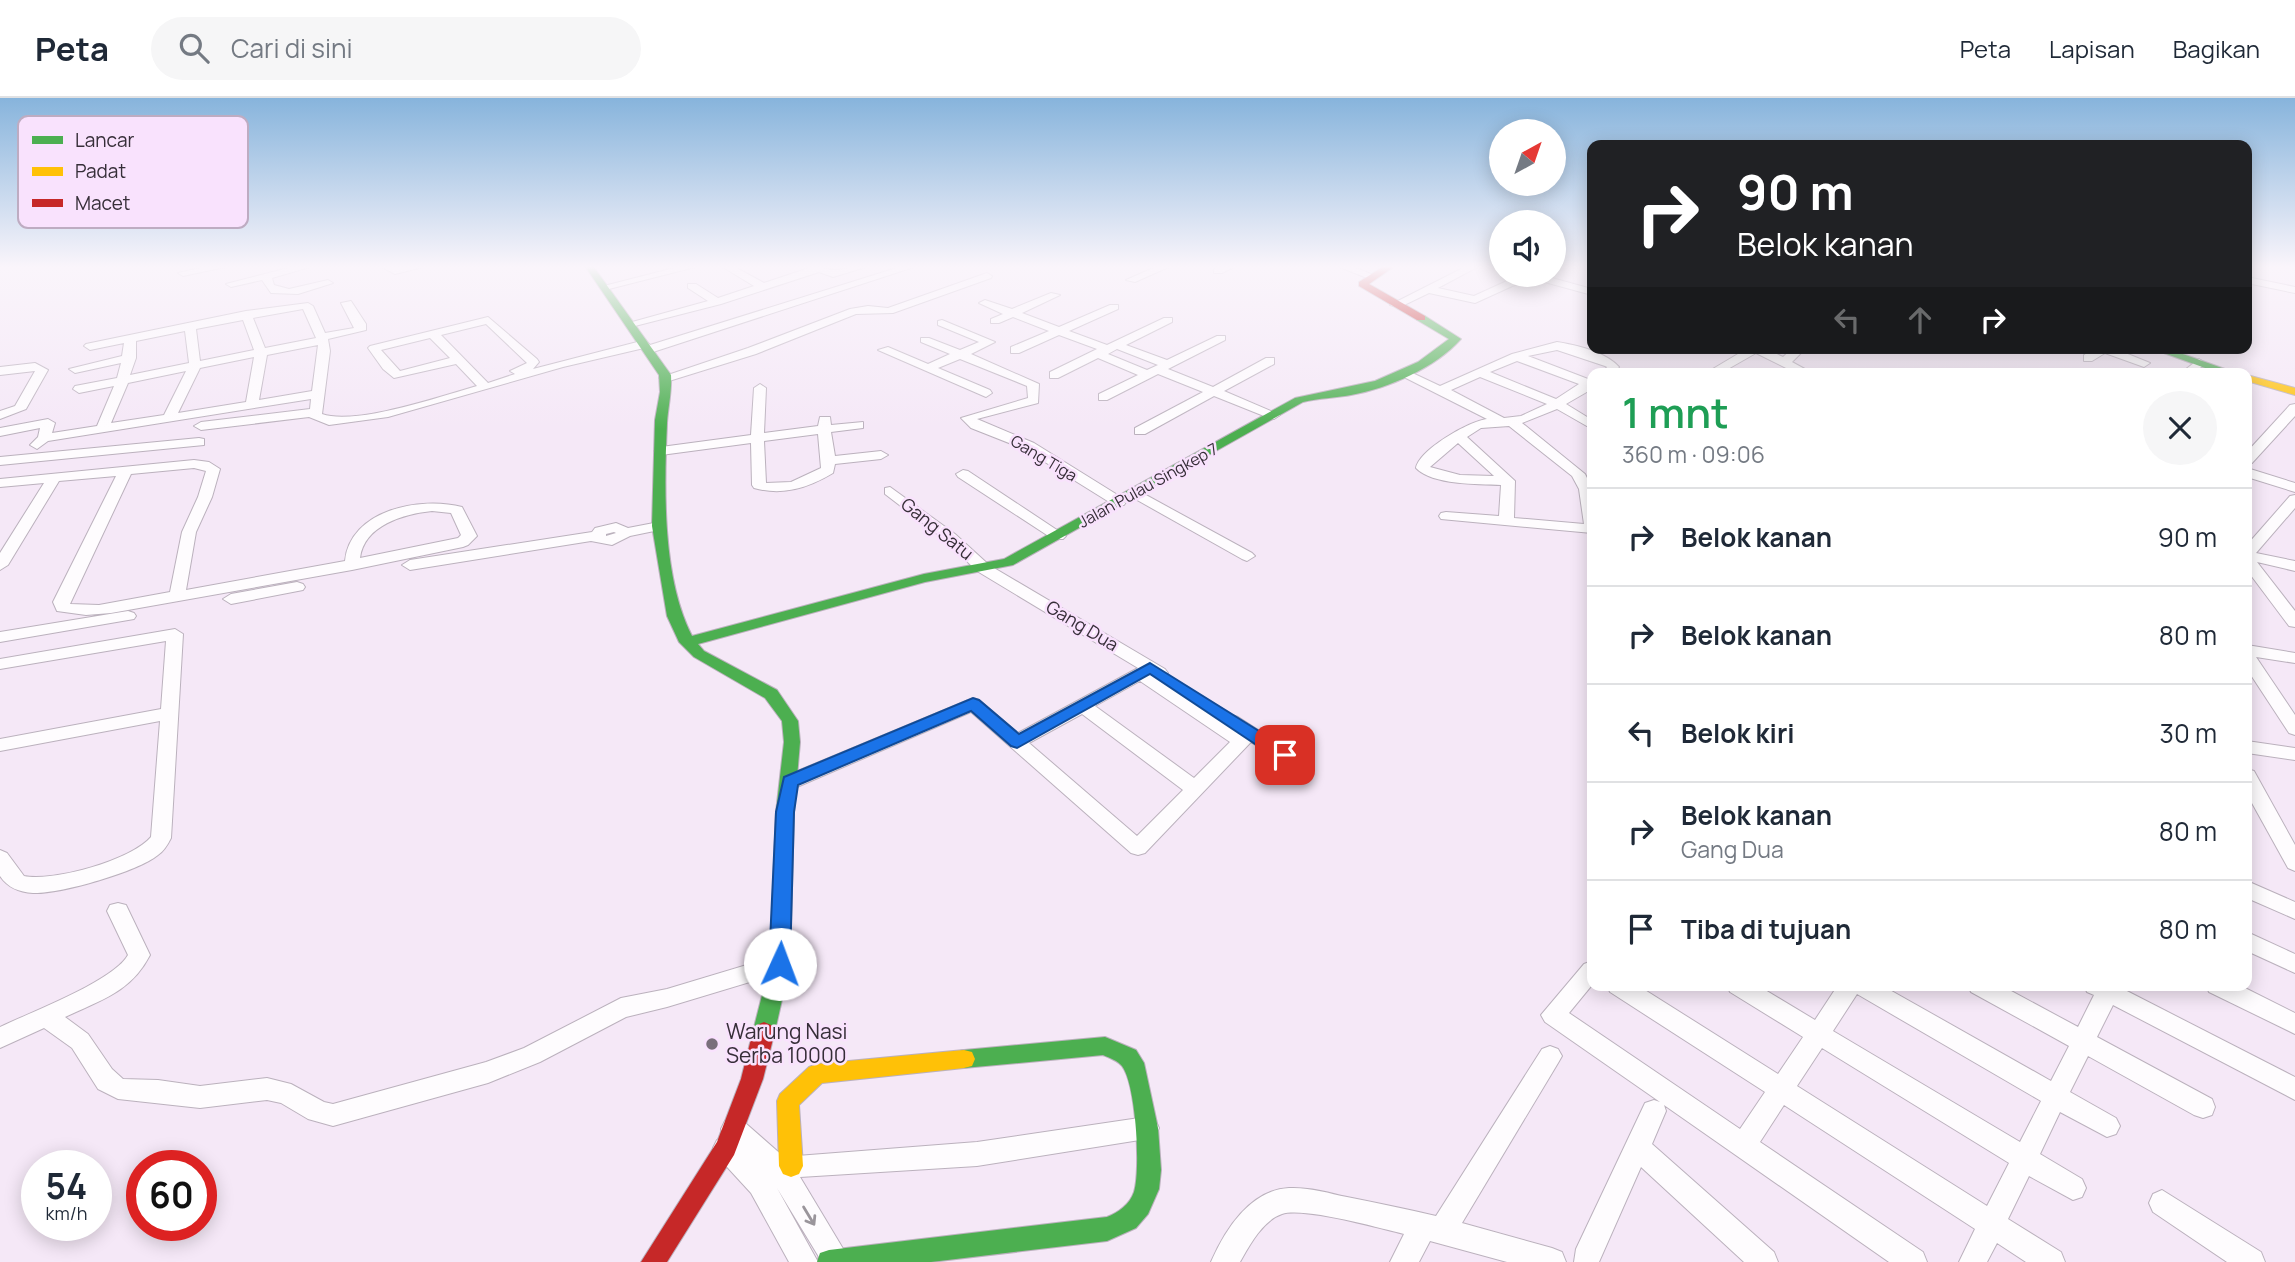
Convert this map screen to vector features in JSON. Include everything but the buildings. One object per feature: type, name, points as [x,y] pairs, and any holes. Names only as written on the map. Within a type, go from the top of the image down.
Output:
[{"type":"street","points":[[90,346],[214,320]]},
{"type":"street","points":[[248,320],[261,353],[252,404]]},
{"type":"street","points":[[314,320],[322,339],[316,412],[317,419],[325,422],[362,419],[586,357],[647,347],[743,320]]},
{"type":"street","points":[[79,389],[261,353],[360,330],[358,320]]},
{"type":"street","points":[[457,360],[398,375],[387,366],[374,348],[487,320]]},
{"type":"street","points":[[482,384],[525,368],[533,362],[488,320]]},
{"type":"street","points":[[637,320],[630,322],[665,378],[666,392],[661,420],[659,526],[668,593],[674,616],[687,642],[699,654],[771,694],[790,721],[792,742],[785,812],[780,964],[752,1079],[730,1138],[653,1262]]},
{"type":"street","points":[[665,378],[752,351],[832,320]]},
{"type":"street","points":[[1032,320],[1274,415]]},
{"type":"street","points":[[1015,350],[1082,320]]},
{"type":"street","points":[[1054,375],[1167,320]]},
{"type":"street","name":"Jalan Pulau Singkep 7","points":[[687,642],[924,578],[1008,562],[1308,396],[1375,387],[1455,343],[1456,339],[1451,334],[1425,320]]},
{"type":"street","points":[[929,368],[989,342],[942,323]]},
{"type":"street","points":[[169,418],[195,366],[190,325]]},
{"type":"street","points":[[432,333],[482,384]]},
{"type":"street","points":[[102,429],[124,379],[130,358],[130,337]]},
{"type":"street","points":[[1103,397],[1221,338]]},
{"type":"street","points":[[925,340],[961,354]]},
{"type":"street","points":[[1441,390],[1479,372],[1548,347],[1567,347],[1609,363],[1612,368]]},
{"type":"street","points":[[884,349],[986,393]]},
{"type":"street","points":[[1107,349],[1159,370]]},
{"type":"street","name":"Gang Tiga","points":[[961,354],[1033,384],[1034,400],[967,418],[976,425],[1029,446],[1119,502]]},
{"type":"street","points":[[1721,368],[1745,354]]},
{"type":"street","points":[[1769,354],[1798,368]]},
{"type":"street","points":[[1786,361],[1794,354]]},
{"type":"street","points":[[2088,358],[2096,354]]},
{"type":"street","points":[[2119,354],[2144,363]]},
{"type":"street","points":[[1519,357],[1587,382]]},
{"type":"street","points":[[75,369],[130,358]]},
{"type":"street","points":[[1140,431],[1270,361]]},
{"type":"street","points":[[0,372],[35,367],[42,369],[20,409],[0,415]]},
{"type":"street","points":[[1479,372],[1557,404],[1587,422]]},
{"type":"street","points":[[1402,373],[1506,421],[1578,474],[1587,496]]},
{"type":"street","points":[[2252,382],[2295,392]]},
{"type":"street","points":[[1508,481],[1460,479],[1429,472],[1423,468],[1424,462],[1430,455],[1478,423],[1506,421],[1557,404],[1587,386]]},
{"type":"street","points":[[760,388],[757,438],[759,485],[767,488],[799,485],[828,470],[830,461],[824,425]]},
{"type":"street","points":[[44,438],[319,394]]},
{"type":"street","points":[[2252,455],[2295,408]]},
{"type":"street","points":[[201,426],[316,412]]},
{"type":"street","points":[[0,432],[48,423],[44,438],[21,459]]},
{"type":"street","points":[[661,451],[757,438],[824,425],[858,425]]},
{"type":"street","points":[[1458,436],[1508,481]]},
{"type":"street","points":[[0,461],[199,442]]},
{"type":"street","points":[[830,461],[881,454]]},
{"type":"street","points":[[0,483],[194,464],[213,469],[205,497],[190,531],[177,596]]},
{"type":"street","points":[[125,472],[61,602],[63,608],[89,610],[352,565],[463,542],[469,536],[457,510],[448,506],[412,509],[387,518],[356,543],[352,565]]},
{"type":"street","points":[[963,474],[1058,536]]},
{"type":"street","points":[[2252,474],[2295,488]]},
{"type":"street","points":[[0,565],[54,478]]},
{"type":"street","points":[[1506,522],[1508,481]]},
{"type":"street","name":"Gang Satu","points":[[890,491],[950,537],[983,568]]},
{"type":"street","points":[[1135,493],[1247,556]]},
{"type":"street","points":[[2252,548],[2295,499]]},
{"type":"street","points":[[1446,516],[1587,529]]},
{"type":"street","points":[[0,637],[265,593],[468,554],[596,536],[600,531],[611,527],[621,528],[625,533],[659,526]]},
{"type":"street","points":[[2252,554],[2295,565]]},
{"type":"street","points":[[2252,559],[2295,622]]},
{"type":"street","name":"Gang Dua","points":[[983,568],[1285,755]]},
{"type":"street","points":[[0,664],[175,634],[161,838],[157,845],[148,852],[91,873],[43,885],[19,883],[11,876],[0,858]]},
{"type":"street","points":[[2252,651],[2295,658]]},
{"type":"street","points":[[2252,664],[2295,730]]},
{"type":"street","points":[[790,782],[973,704],[1138,848],[1242,741],[1145,670],[1017,742]]},
{"type":"street","points":[[1083,706],[1194,788]]},
{"type":"street","points":[[0,744],[168,714]]},
{"type":"street","points":[[2252,748],[2295,754]]},
{"type":"street","points":[[2252,785],[2295,863]]},
{"type":"street","points":[[2252,891],[2295,911]]},
{"type":"street","points":[[0,1038],[113,983],[132,968],[139,955],[118,911]]},
{"type":"street","points":[[2252,944],[2295,964]]},
{"type":"street","points":[[48,1015],[52,1023],[83,1043],[108,1082],[121,1090],[159,1091],[175,1096],[203,1097],[258,1089],[276,1090],[321,1114],[333,1115],[409,1092],[445,1086],[499,1068],[532,1055],[621,1008],[667,998],[780,964]]},
{"type":"street","points":[[1587,976],[1553,1015],[1913,1262]]},
{"type":"street","points":[[1627,991],[2051,1262]]},
{"type":"street","points":[[1748,991],[2073,1188]]},
{"type":"street","points":[[1743,1146],[1848,991]]},
{"type":"street","points":[[1871,991],[2107,1126]]},
{"type":"street","points":[[1990,991],[2203,1107]]},
{"type":"street","points":[[1973,1262],[2082,1042],[2102,991]]},
{"type":"street","points":[[2111,991],[2295,1089]]},
{"type":"street","points":[[2229,991],[2295,1024]]},
{"type":"street","points":[[730,1138],[777,1173],[834,1261],[1107,1229],[1127,1220],[1142,1202],[1152,1166],[1136,1070],[1128,1057],[1105,1046],[817,1074],[788,1101],[777,1173],[804,1262]]},
{"type":"street","points":[[1404,1262],[1433,1228],[1550,1055]]},
{"type":"street","points":[[1585,1261],[1654,1111]]},
{"type":"street","points":[[777,1173],[977,1154],[1146,1128]]},
{"type":"street","points":[[1638,1148],[1764,1262]]},
{"type":"street","points":[[1225,1262],[1240,1235],[1261,1213],[1281,1201],[1312,1202],[1433,1228],[1552,1262]]},
{"type":"street","points":[[2162,1203],[2251,1262]]},
{"type":"traffic: fast","points":[[627,320],[665,375],[666,392],[661,420],[659,526],[674,616],[687,642],[699,654],[771,694],[790,721],[792,742],[785,812],[780,964],[764,1031]]},
{"type":"traffic: fast","points":[[687,642],[924,578],[1008,562],[1299,400],[1366,388],[1422,364],[1456,339],[1425,320]]},
{"type":"traffic: fast","points":[[2173,354],[2216,368]]},
{"type":"traffic: fast","points":[[829,1262],[1107,1229],[1123,1223],[1139,1206],[1147,1189],[1149,1149],[1136,1070],[1128,1057],[1105,1046],[964,1059]]},
{"type":"traffic: slow","points":[[2252,379],[2295,392]]},
{"type":"traffic: slow","points":[[791,1166],[788,1101],[817,1074],[964,1059]]},
{"type":"traffic: jam","points":[[653,1262],[726,1148],[752,1079],[764,1031]]},
{"type":"place","name":"Warung Nasi Serba 10000","points":[[712,1044]]},
{"type":"route","points":[[780,964],[785,812],[790,782],[973,704],[1017,742],[1150,668],[1285,755]]}]
